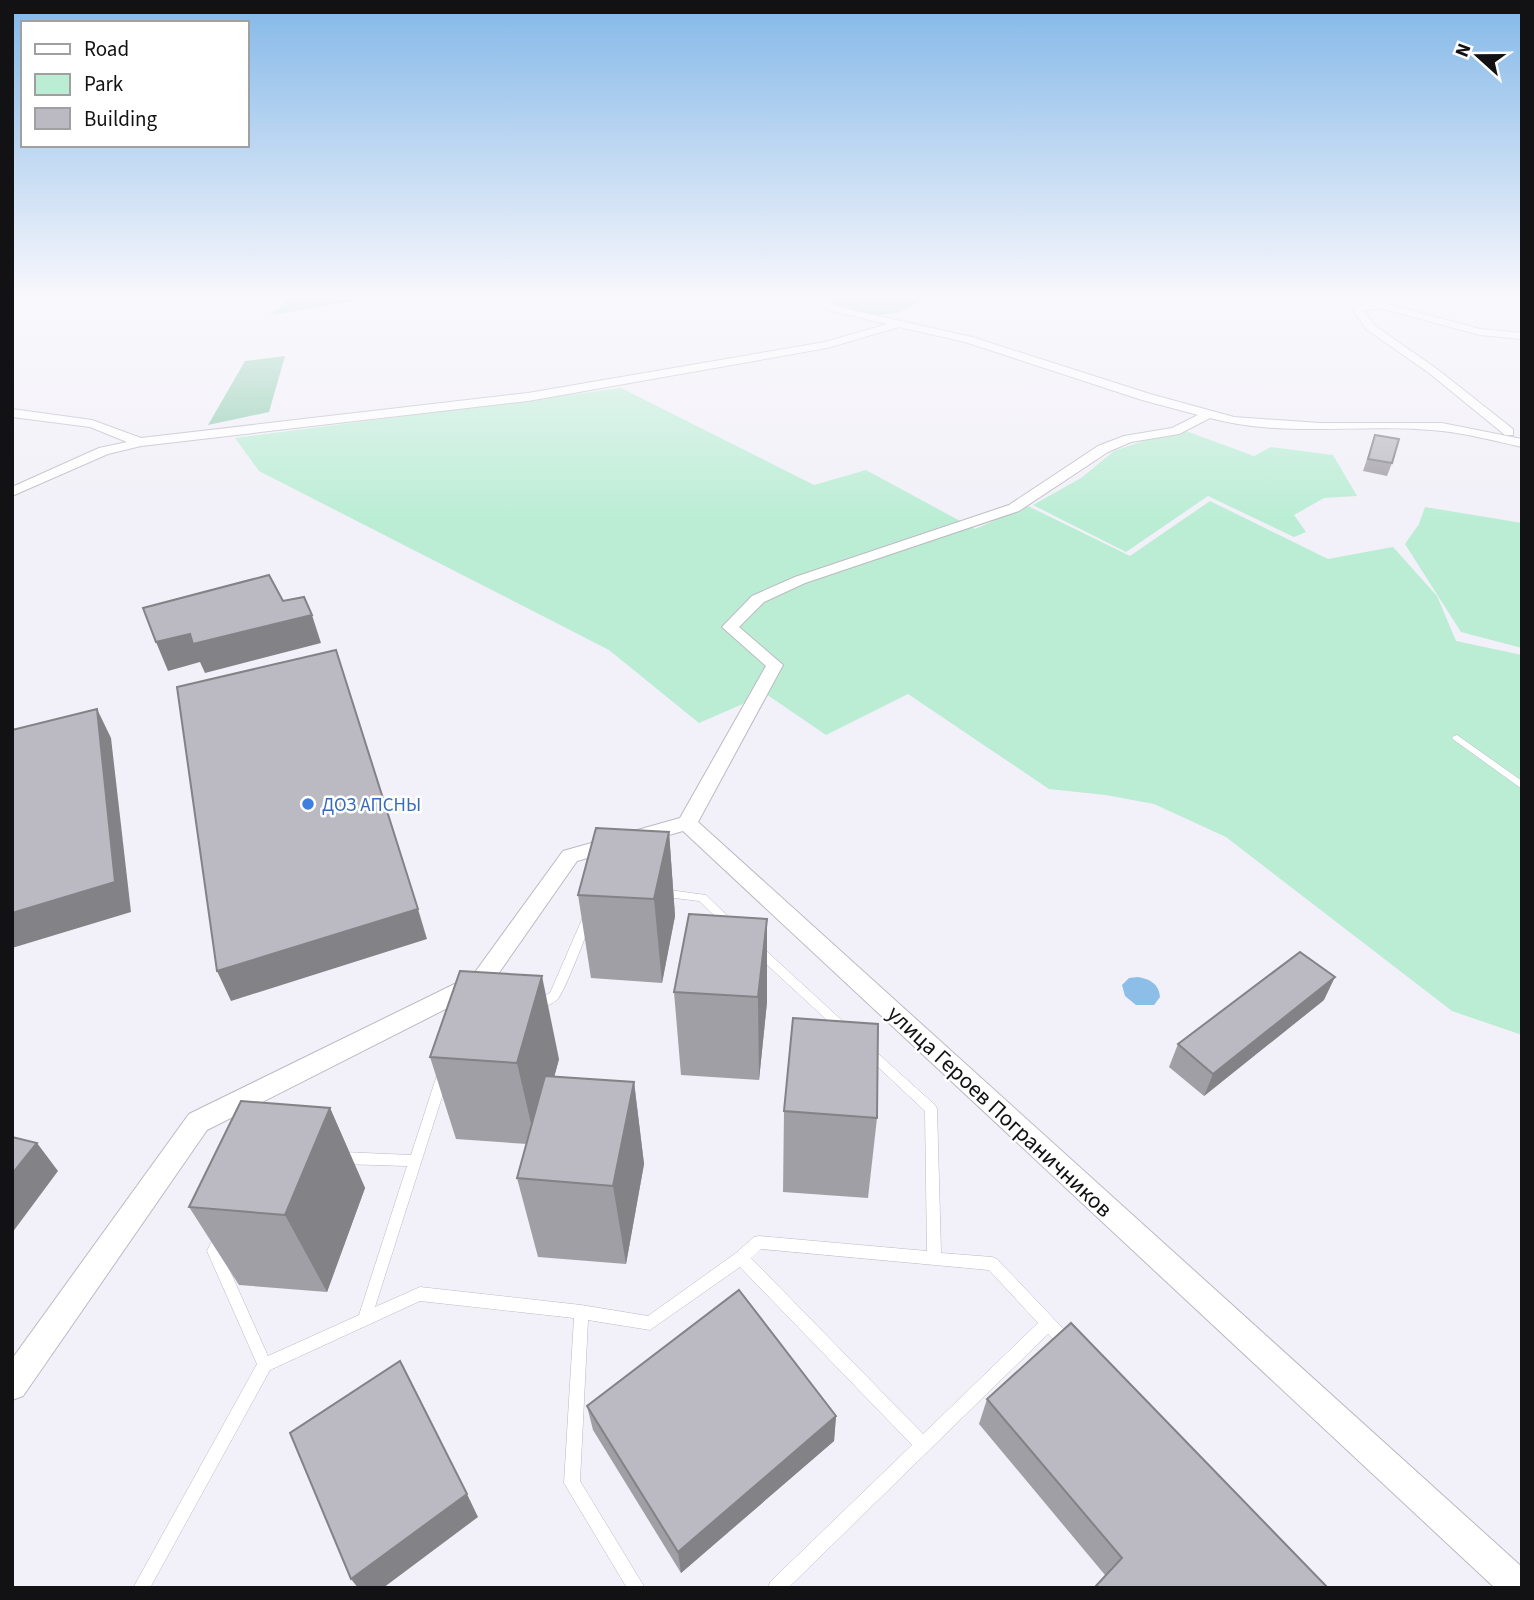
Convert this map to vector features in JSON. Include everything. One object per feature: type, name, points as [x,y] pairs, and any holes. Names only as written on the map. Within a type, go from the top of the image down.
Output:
[{"type":"street","points":[[12,492],[104,451],[141,442],[528,397],[662,374]]},
{"type":"street","points":[[1074,374],[1234,421],[1320,428],[1377,425],[1515,432]]},
{"type":"street","points":[[1437,374],[1515,432]]},
{"type":"street","points":[[12,413],[92,424],[141,442]]},
{"type":"street","points":[[12,1385],[198,1122],[481,981],[570,856],[687,823],[775,665],[730,627],[758,599],[800,580],[1014,508],[1103,449],[1128,439],[1175,431],[1209,414]]},
{"type":"street","points":[[1456,428],[1522,443]]},
{"type":"street","name":"улица Героев Пограничников","points":[[687,823],[1520,1588]]},
{"type":"lane","points":[[1457,738],[1522,786]]},
{"type":"lane","points":[[651,892],[702,898],[742,934]]},
{"type":"lane","points":[[519,1016],[554,996],[590,910]]},
{"type":"lane","points":[[752,944],[852,1035]]},
{"type":"lane","points":[[862,1045],[932,1109],[934,1259]]},
{"type":"lane","points":[[364,1320],[445,1068]]},
{"type":"lane","points":[[334,1158],[415,1161]]},
{"type":"lane","points":[[227,1227],[214,1251],[265,1365]]},
{"type":"lane","points":[[141,1588],[265,1365],[420,1293],[650,1323],[741,1258],[759,1242],[992,1264],[1077,1353]]},
{"type":"lane","points":[[741,1258],[923,1445]]},
{"type":"lane","points":[[581,1312],[572,1483],[637,1588]]},
{"type":"lane","points":[[776,1588],[1048,1324]]},
{"type":"green space","points":[[238,374],[280,374],[269,412],[208,425]]},
{"type":"green space","points":[[621,388],[814,485],[866,470],[975,529],[1028,506],[1130,556],[1210,501],[1328,559],[1393,547],[1437,596],[1456,641],[1522,655],[1522,1035],[1452,1011],[1226,837],[1154,804],[1106,795],[1049,789],[908,694],[826,735],[766,694],[699,723],[609,650],[259,471],[235,438]]},
{"type":"green space","points":[[1186,431],[1254,456],[1271,447],[1333,455],[1357,496],[1324,498],[1294,515],[1306,532],[1294,537],[1208,496],[1126,552],[1033,505],[1081,478],[1114,451],[1152,438]]},
{"type":"green space","points":[[1425,507],[1522,523],[1522,648],[1461,632],[1405,544],[1419,524]]},
{"type":"water","points":[[1138,977],[1156,985],[1160,997],[1154,1005],[1136,1005],[1125,996],[1122,985],[1129,978]]},
{"type":"building","points":[[1375,435],[1399,439],[1392,463],[1368,459]]},
{"type":"building","points":[[269,575],[283,601],[304,597],[312,615],[193,644],[190,634],[156,642],[143,608]]},
{"type":"building","points":[[336,650],[418,909],[217,971],[177,687]]},
{"type":"building","points":[[97,709],[115,882],[12,913],[12,730]]},
{"type":"building","points":[[596,828],[669,832],[654,899],[578,895]]},
{"type":"building","points":[[689,914],[767,919],[758,997],[674,992]]},
{"type":"building","points":[[1300,952],[1335,977],[1213,1074],[1178,1044]]},
{"type":"building","points":[[460,971],[542,976],[517,1063],[430,1057]]},
{"type":"building","points":[[793,1018],[878,1024],[877,1118],[784,1111]]},
{"type":"building","points":[[545,1076],[634,1082],[613,1186],[517,1178]]},
{"type":"building","points":[[241,1101],[330,1108],[285,1215],[189,1207]]},
{"type":"building","points":[[12,1137],[37,1143],[12,1174]]},
{"type":"building","points":[[739,1290],[836,1416],[678,1552],[587,1406]]},
{"type":"building","points":[[1071,1323],[1328,1588],[1094,1588],[1122,1558],[987,1399]]},
{"type":"building","points":[[400,1361],[467,1494],[351,1579],[290,1433]]},
{"type":"place","name":"ДОЗ АПСНЫ","points":[[308,804]]}]
